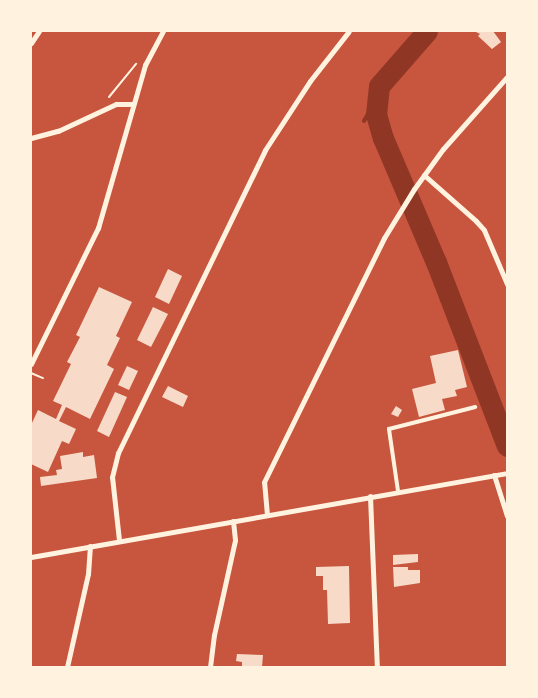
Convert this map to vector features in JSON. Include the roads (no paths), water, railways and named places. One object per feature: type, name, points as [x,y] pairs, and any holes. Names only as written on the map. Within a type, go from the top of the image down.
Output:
[{"type":"street","points":[[31,43],[39,31]]},
{"type":"street","points":[[31,364],[98,228],[132,104],[145,65],[163,31]]},
{"type":"street","points":[[119,540],[112,477],[118,453],[264,150],[310,81],[349,31]]},
{"type":"street","points":[[267,514],[264,482],[367,272],[401,209],[424,175],[507,77]]},
{"type":"street","points":[[31,138],[58,131],[116,104],[132,104]]},
{"type":"street","points":[[424,175],[480,226],[490,242],[507,284]]},
{"type":"street","points":[[31,557],[507,473]]},
{"type":"street","points":[[494,475],[507,516]]},
{"type":"street","points":[[370,496],[377,667]]},
{"type":"street","points":[[210,667],[217,617],[235,540],[233,521]]},
{"type":"street","points":[[67,667],[88,574],[90,546]]},
{"type":"lane","points":[[398,491],[389,429],[475,407]]},
{"type":"waterway","points":[[427,31],[379,86],[376,114],[383,138],[436,262],[507,446]]},
{"type":"waterway","points":[[364,121],[376,99]]}]
